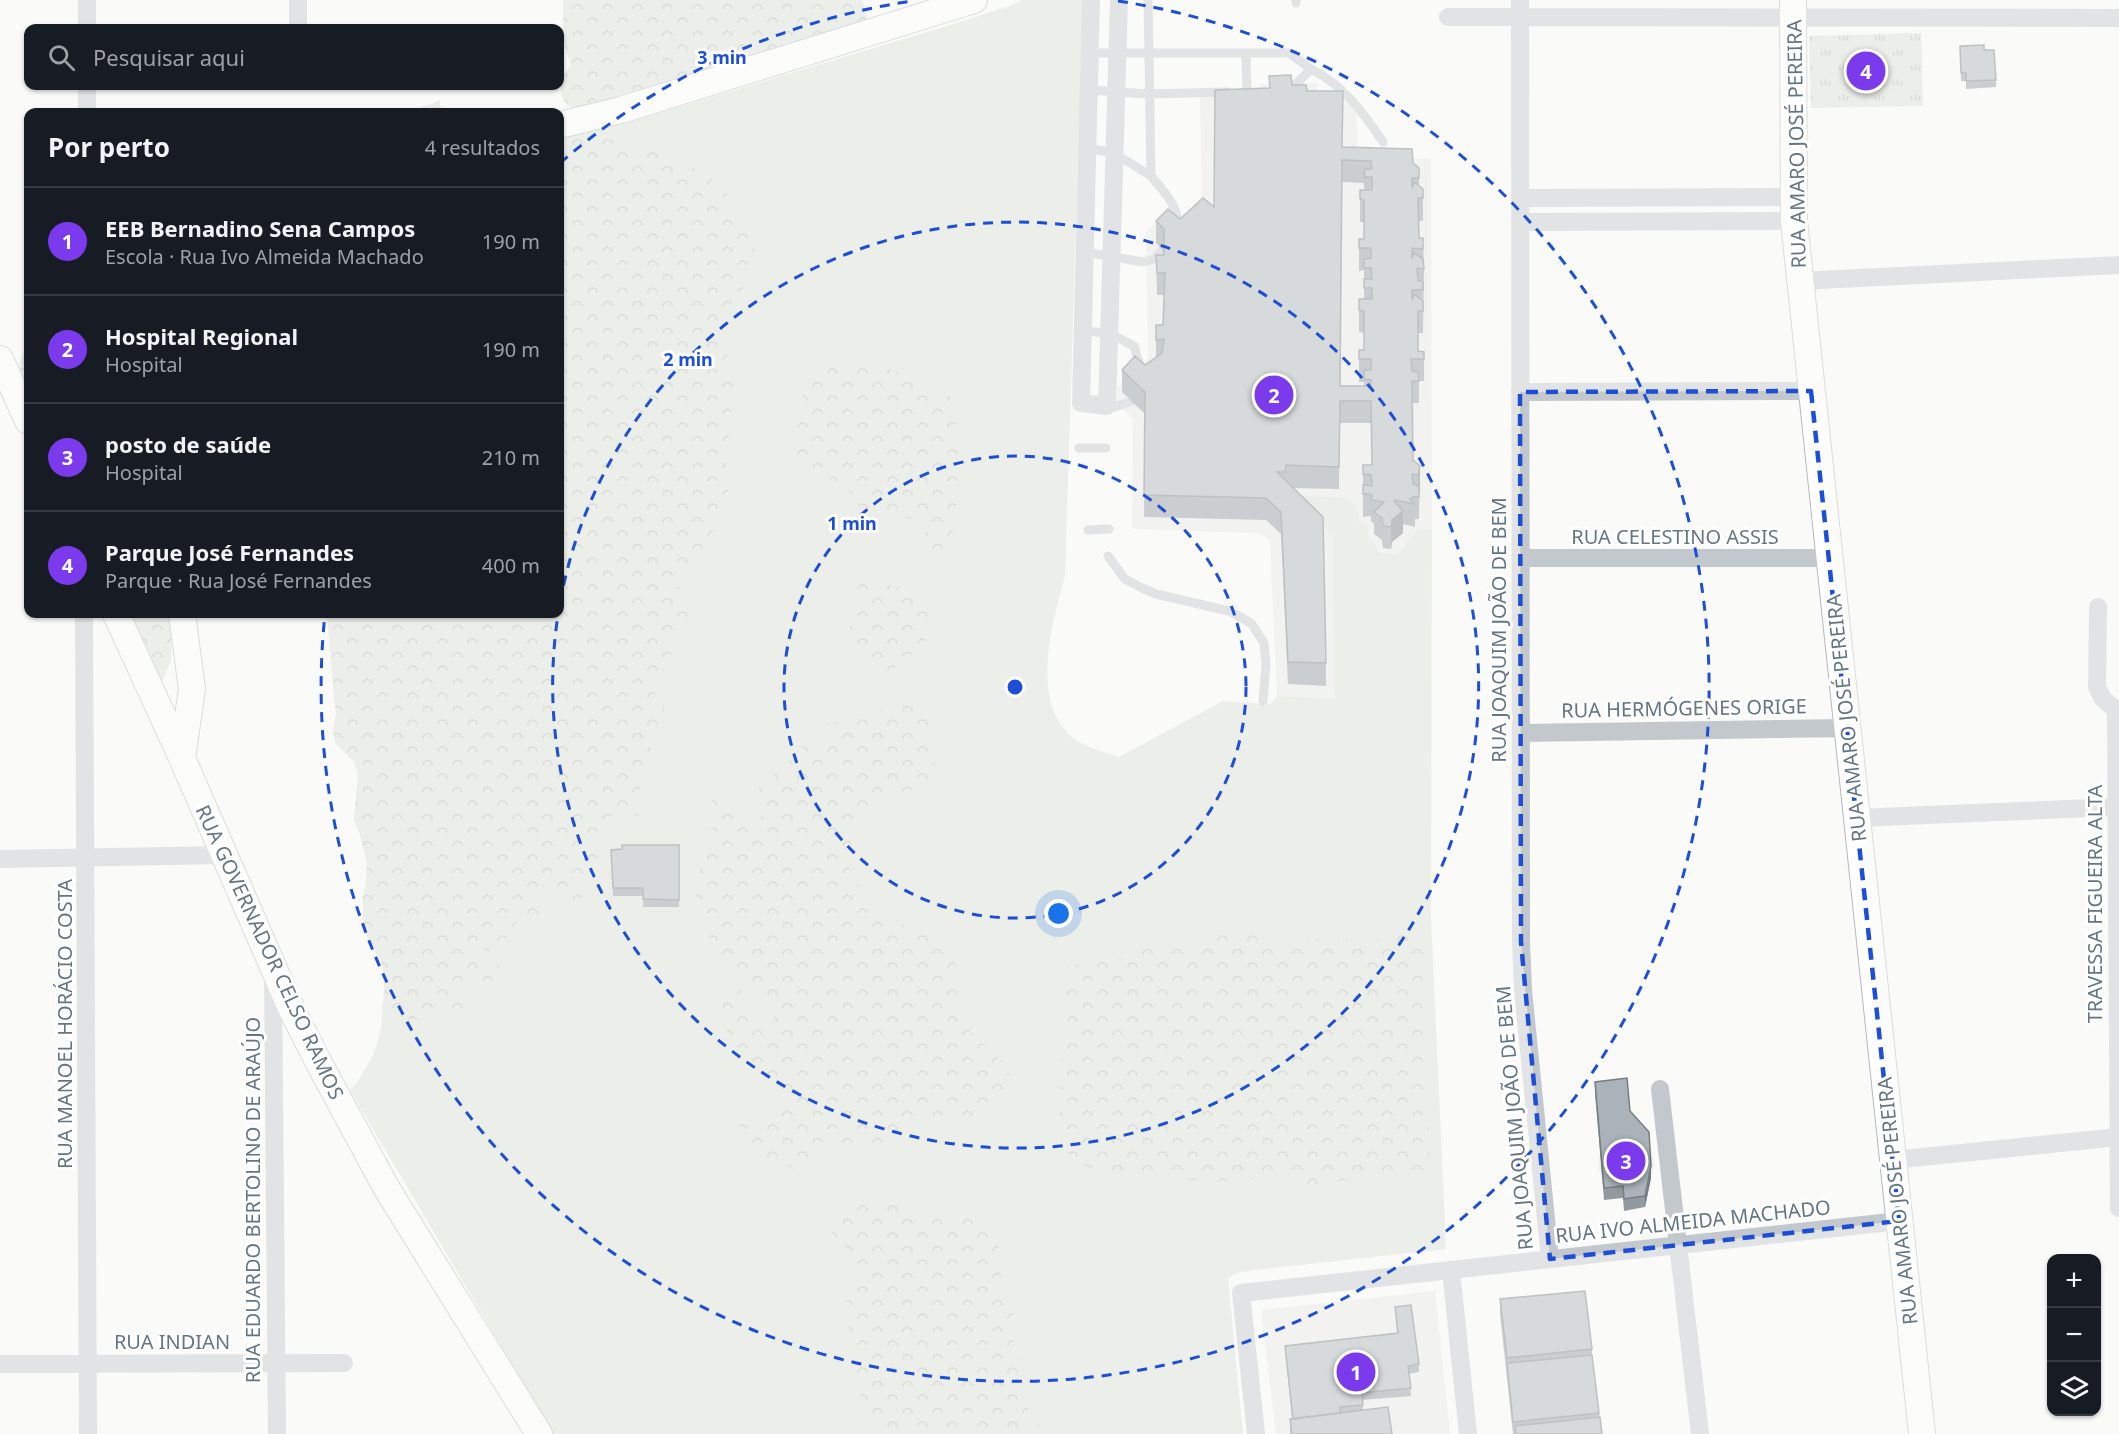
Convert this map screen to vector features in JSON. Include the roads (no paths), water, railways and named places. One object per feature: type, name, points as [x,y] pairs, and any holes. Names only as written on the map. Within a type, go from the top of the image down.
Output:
[{"type":"street","points":[[87,0],[87,24]]},
{"type":"street","points":[[298,0],[298,24]]},
{"type":"street","points":[[564,124],[621,110],[974,0]]},
{"type":"street","points":[[1091,0],[1081,403],[1107,406],[1119,0]]},
{"type":"street","points":[[1448,17],[1521,8],[1793,9],[2119,18]]},
{"type":"street","name":"RUA JOAQUIM JOÃO DE BEM","points":[[1521,8],[1523,981],[1550,1259]]},
{"type":"street","name":"RUA AMARO JOSÉ PEREIRA","points":[[1793,9],[1794,209],[1799,281],[1922,1434]]},
{"type":"street","points":[[87,90],[87,108]]},
{"type":"street","points":[[1520,198],[1794,209]]},
{"type":"street","points":[[1520,222],[1794,209]]},
{"type":"street","points":[[1799,281],[2119,265]]},
{"type":"street","points":[[0,358],[24,412]]},
{"type":"street","points":[[1521,392],[1811,390]]},
{"type":"street","name":"RUA CELESTINO ASSIS","points":[[1521,558],[1829,558]]},
{"type":"street","name":"TRAVESSA FIGUEIRA ALTA","points":[[2098,607],[2097,687],[2103,699],[2117,710],[2119,1208]]},
{"type":"street","name":"RUA MANOEL HORÁCIO COSTA","points":[[84,618],[88,1434]]},
{"type":"street","name":"RUA GOVERNADOR CELSO RAMOS","points":[[118,618],[273,966],[320,1065],[371,1161],[539,1434]]},
{"type":"street","points":[[182,758],[192,689],[183,618]]},
{"type":"street","name":"RUA HERMÓGENES ORIGE","points":[[1521,733],[1847,728]]},
{"type":"street","points":[[1856,818],[2116,807]]},
{"type":"street","points":[[0,860],[224,855]]},
{"type":"street","name":"RUA EDUARDO BERTOLINO DE ARAÚJO","points":[[273,966],[277,1434]]},
{"type":"street","points":[[1660,1089],[1700,1434]]},
{"type":"street","points":[[1893,1160],[2119,1137]]},
{"type":"street","name":"RUA IVO ALMEIDA MACHADO","points":[[1256,1434],[1241,1293],[1899,1221]]},
{"type":"street","points":[[1451,1270],[1468,1434]]},
{"type":"street","name":"RUA INDIAN","points":[[0,1364],[344,1363]]},
{"type":"lane","points":[[1148,0],[1150,176]]},
{"type":"lane","points":[[1090,53],[1289,53],[1326,77],[1347,95],[1383,141]]},
{"type":"lane","points":[[1089,90],[1148,94],[1252,92],[1246,53]]},
{"type":"lane","points":[[1277,91],[1287,91],[1311,69]]},
{"type":"lane","points":[[1087,148],[1114,153],[1150,176],[1174,208],[1179,221],[1175,237]]},
{"type":"lane","points":[[1085,252],[1143,262],[1154,259],[1162,250]]},
{"type":"lane","points":[[1082,331],[1109,333],[1134,346],[1142,374],[1141,384]]},
{"type":"lane","points":[[1107,406],[1115,407],[1131,401]]},
{"type":"lane","points":[[1079,448],[1106,448]]},
{"type":"lane","points":[[1088,530],[1109,529]]},
{"type":"lane","points":[[1108,556],[1125,579],[1142,588],[1156,594],[1229,611],[1251,623],[1264,643],[1266,664],[1263,702]]},
{"type":"place","name":"Parque José Fernandes","points":[[1866,71]]},
{"type":"place","name":"Hospital Regional","points":[[1274,395]]},
{"type":"place","name":"posto de saúde","points":[[1626,1161]]},
{"type":"place","name":"EEB Bernadino Sena Campos","points":[[1356,1372]]}]
